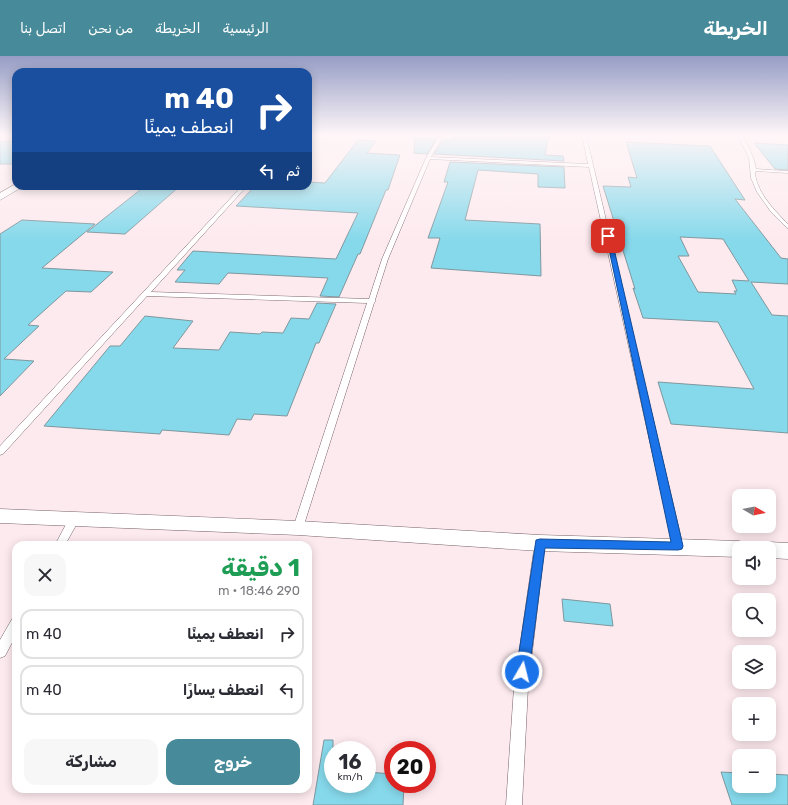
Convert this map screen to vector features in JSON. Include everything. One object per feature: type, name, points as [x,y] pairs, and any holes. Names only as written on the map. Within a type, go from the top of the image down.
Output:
[{"type":"street","points":[[0,197],[12,190]]},
{"type":"street","points":[[0,516],[298,528],[540,543],[732,549]]},
{"type":"street","points":[[776,550],[788,551]]},
{"type":"lane","points":[[298,528],[386,259],[423,170]]},
{"type":"lane","points":[[593,170],[678,546]]},
{"type":"lane","points":[[788,172],[754,170],[753,177],[756,186],[774,212],[788,227]]},
{"type":"lane","points":[[0,452],[241,190]]},
{"type":"lane","points":[[146,294],[373,301]]},
{"type":"lane","points":[[62,541],[76,518]]},
{"type":"lane","points":[[514,805],[520,687],[540,543]]},
{"type":"lane","points":[[0,652],[12,631]]},
{"type":"building","points":[[335,170],[395,170],[388,190],[386,190],[360,254],[358,254],[339,297],[320,296],[328,278],[228,273],[219,284],[175,282],[185,270],[177,270],[193,251],[336,259],[358,213],[236,206],[251,190],[312,190],[312,182],[325,183]]},
{"type":"building","points":[[448,170],[564,170],[565,188],[538,187],[538,174],[478,170],[465,220],[540,224],[541,276],[431,268],[440,238],[428,238],[448,182],[444,182]]},
{"type":"building","points":[[635,170],[726,170],[745,200],[735,199],[781,258],[788,259],[788,284],[751,282],[772,315],[788,316],[788,433],[671,424],[658,382],[754,389],[718,322],[643,318],[603,186],[631,187],[628,177],[637,178]],"holes":[[[680,237],[723,239],[749,281],[732,280],[737,291],[734,291],[736,294],[698,292],[678,256],[689,256]]]},
{"type":"building","points":[[140,190],[175,190],[125,234],[87,232]]},
{"type":"building","points":[[22,220],[95,224],[42,268],[113,272],[91,292],[66,291],[28,325],[39,326],[4,359],[34,361],[0,396],[0,234]]},
{"type":"building","points":[[317,303],[336,304],[319,343],[316,343],[287,416],[254,414],[251,420],[237,419],[229,435],[162,430],[160,434],[44,426],[110,346],[120,346],[145,316],[193,321],[173,348],[219,350],[230,332],[260,334],[262,332],[283,333],[291,318],[309,319]]},
{"type":"building","points":[[562,599],[610,604],[613,626],[564,621]]},
{"type":"building","points":[[324,740],[333,741],[324,741],[324,793],[376,793],[376,773],[384,773],[384,793],[404,793],[403,805],[313,805]]},
{"type":"building","points":[[721,772],[732,773],[732,793],[776,793],[776,774],[788,775],[788,805],[732,805]]},
{"type":"route","points":[[522,672],[540,543],[678,546],[608,236]]}]
